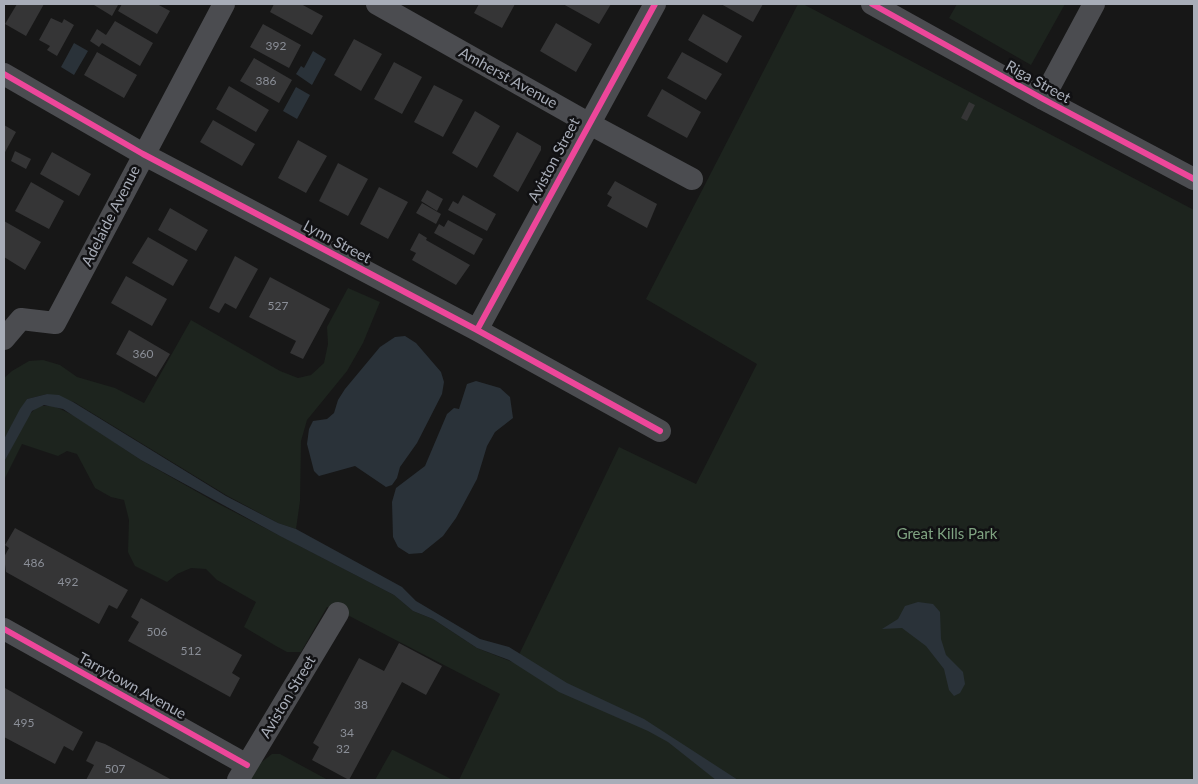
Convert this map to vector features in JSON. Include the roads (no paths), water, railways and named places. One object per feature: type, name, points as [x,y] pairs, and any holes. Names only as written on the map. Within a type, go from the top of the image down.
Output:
[{"type":"street","name":"Adelaide Avenue","points":[[4,339],[21,320],[55,323],[224,4]]},
{"type":"street","name":"Amherst Avenue","points":[[377,4],[588,123],[692,179]]},
{"type":"street","name":"Aviston Street","points":[[477,330],[588,123],[655,4]]},
{"type":"street","name":"Riga Street","points":[[872,4],[1043,99],[1194,179]]},
{"type":"street","points":[[1043,99],[1094,4]]},
{"type":"street","name":"Lynn Street","points":[[4,74],[143,154],[477,330],[660,430]]},
{"type":"street","name":"Aviston Street","points":[[243,772],[338,613]]},
{"type":"street","name":"Tarrytown Avenue","points":[[4,629],[243,772]]},
{"type":"park label","name":"Great Kills Park","points":[[947,534]]}]
